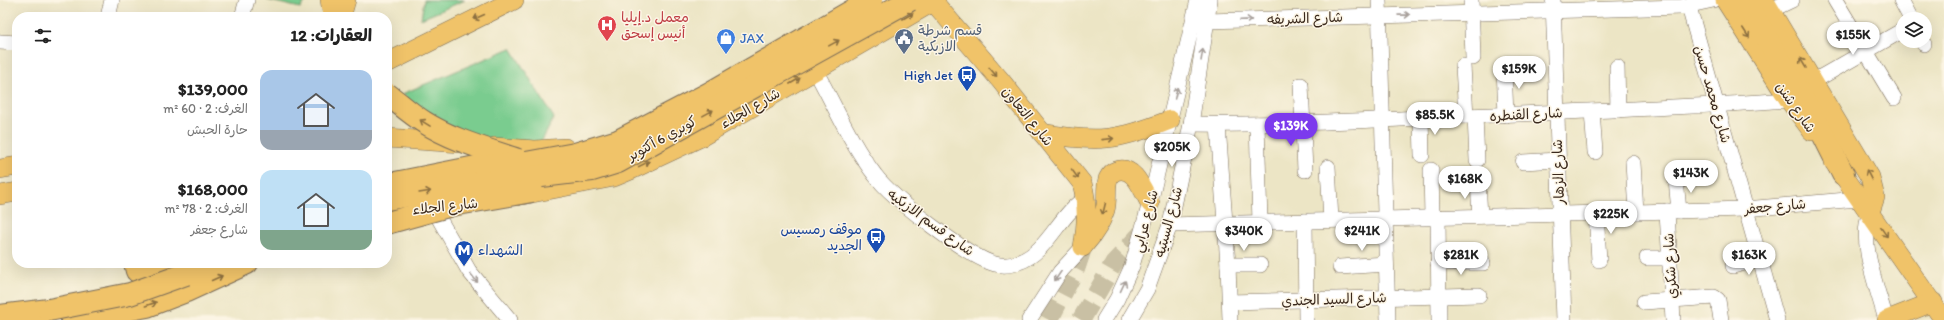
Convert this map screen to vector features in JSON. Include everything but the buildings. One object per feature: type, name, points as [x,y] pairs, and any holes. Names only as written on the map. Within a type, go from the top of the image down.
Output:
[{"type":"highway","name":"كوبري 6 أكتوبر","points":[[392,183],[476,167],[526,163],[575,154],[618,141],[710,94],[871,0]]},
{"type":"highway","name":"كوبري 6 أكتوبر","points":[[392,198],[474,184],[592,170],[618,162],[910,0]]},
{"type":"highway","points":[[1744,0],[1798,103],[1832,150],[1843,174]]},
{"type":"highway","points":[[392,98],[422,121],[438,130],[478,147],[526,163]]},
{"type":"highway","points":[[392,222],[452,205],[534,190],[564,182],[592,170]]},
{"type":"highway","points":[[0,316],[49,310],[130,294],[200,268]]},
{"type":"highway","points":[[72,320],[147,306],[186,291],[236,268]]},
{"type":"main road","points":[[330,0],[332,12]]},
{"type":"main road","points":[[342,12],[346,0]]},
{"type":"main road","points":[[392,61],[514,0]]},
{"type":"main road","points":[[392,134],[504,149],[535,150],[576,148],[614,137],[639,124],[851,0]]},
{"type":"main road","name":"شارع شنن","points":[[1725,0],[1798,103]]},
{"type":"main road","name":"شارع الجلاء","points":[[392,211],[476,203],[614,177],[699,138],[934,1]]},
{"type":"main road","name":"شارع التعاون","points":[[934,1],[1001,81],[1082,183],[1086,198],[1087,222],[1083,246]]},
{"type":"main road","name":"شارع شنن","points":[[1768,5],[1870,177],[1869,203]]},
{"type":"main road","points":[[1042,133],[1072,139],[1109,139],[1127,136],[1170,120]]},
{"type":"main road","points":[[427,140],[556,189]]},
{"type":"main road","points":[[0,169],[12,167]]},
{"type":"main road","points":[[1083,246],[1093,236],[1100,223],[1105,209],[1108,180],[1113,172],[1121,169],[1129,171],[1135,177],[1150,203]]},
{"type":"main road","name":"شارع شنن","points":[[1843,174],[1869,203],[1944,320]]},
{"type":"main road","points":[[0,195],[12,193]]},
{"type":"main road","points":[[24,320],[110,305],[123,300],[133,286],[138,268]]},
{"type":"main road","points":[[1887,320],[1933,302]]},
{"type":"street","points":[[109,12],[112,0]]},
{"type":"street","points":[[243,12],[247,0]]},
{"type":"street","name":"شارع عرابي","points":[[1104,320],[1117,299],[1132,266],[1150,203],[1198,0]]},
{"type":"street","name":"شارع السبتيه","points":[[1129,320],[1147,289],[1170,225],[1191,124],[1208,21],[1210,0]]},
{"type":"street","points":[[1379,0],[1388,320]]},
{"type":"street","name":"شارع الشريفه","points":[[1208,21],[1379,16],[1472,7],[1553,5],[1689,7],[1713,0]]},
{"type":"street","points":[[1768,5],[1792,0]]},
{"type":"street","points":[[1835,0],[1894,98]]},
{"type":"street","points":[[1901,0],[1907,12]]},
{"type":"street","name":"شارع الزهار","points":[[1553,5],[1564,320]]},
{"type":"street","points":[[1472,7],[1468,62],[1471,116],[1477,160]]},
{"type":"street","name":"شارع محمد حسن","points":[[1689,7],[1715,105],[1777,320]]},
{"type":"street","points":[[1814,82],[1896,34]]},
{"type":"street","points":[[0,42],[12,43]]},
{"type":"street","points":[[1617,67],[1618,110]]},
{"type":"street","points":[[1504,68],[1506,115]]},
{"type":"street","name":"شارع قسم الازبكيه","points":[[815,70],[867,163],[887,190],[956,242],[985,260],[996,264],[1010,264],[1018,263],[1031,256],[1072,207],[1086,198]]},
{"type":"street","points":[[1301,84],[1305,170]]},
{"type":"street","name":"شارع القنطره","points":[[1191,124],[1303,123],[1715,105],[1798,103]]},
{"type":"street","points":[[1592,111],[1595,152]]},
{"type":"street","points":[[1421,118],[1422,155]]},
{"type":"street","points":[[1218,124],[1226,223],[1230,320]]},
{"type":"street","points":[[1257,124],[1260,222]]},
{"type":"street","points":[[1523,162],[1558,160]]},
{"type":"street","points":[[1633,163],[1636,212]]},
{"type":"street","points":[[1328,167],[1331,220]]},
{"type":"street","points":[[1431,170],[1438,263],[1439,320]]},
{"type":"street","name":"شارع شكري","points":[[1673,320],[1669,258],[1676,180]]},
{"type":"street","points":[[1478,182],[1480,216]]},
{"type":"street","points":[[1869,203],[1865,228],[1866,244],[1887,320]]},
{"type":"street","name":"شارع جعفر","points":[[1170,225],[1745,209],[1869,203]]},
{"type":"street","points":[[433,208],[468,271],[510,320]]},
{"type":"street","points":[[1596,213],[1599,260]]},
{"type":"street","points":[[1305,221],[1306,320]]},
{"type":"street","points":[[1029,320],[1060,272],[1083,246]]},
{"type":"street","points":[[1647,258],[1669,258]]},
{"type":"street","points":[[1733,266],[1759,259]]},
{"type":"street","points":[[1438,263],[1483,262]]},
{"type":"street","points":[[1340,267],[1386,264]]},
{"type":"street","points":[[1228,265],[1260,265]]},
{"type":"street","name":"شارع السيد الجندي","points":[[1230,302],[1479,295]]},
{"type":"street","points":[[1644,302],[1714,298],[1718,300],[1720,320]]},
{"type":"green space","points":[[267,0],[307,0],[300,8]]},
{"type":"green space","points":[[424,0],[465,0],[421,19]]},
{"type":"green space","points":[[511,48],[554,118],[539,146],[493,143],[436,121],[402,94]]},
{"type":"tunnel","points":[[1081,320],[1114,263],[1142,233]]},
{"type":"tunnel","points":[[1049,320],[1076,268],[1083,247]]},
{"type":"place","name":"معمل د.إيليا أنيس إسحق","points":[[607,42]]},
{"type":"place","name":"JAX","points":[[726,55]]},
{"type":"place","name":"قسم شرطة الازبكية","points":[[904,55]]},
{"type":"place","name":"High Jet","points":[[967,92]]},
{"type":"place","name":"موقف رمسيس الجديد","points":[[876,254]]},
{"type":"place","name":"الشهداء","points":[[464,267]]}]
